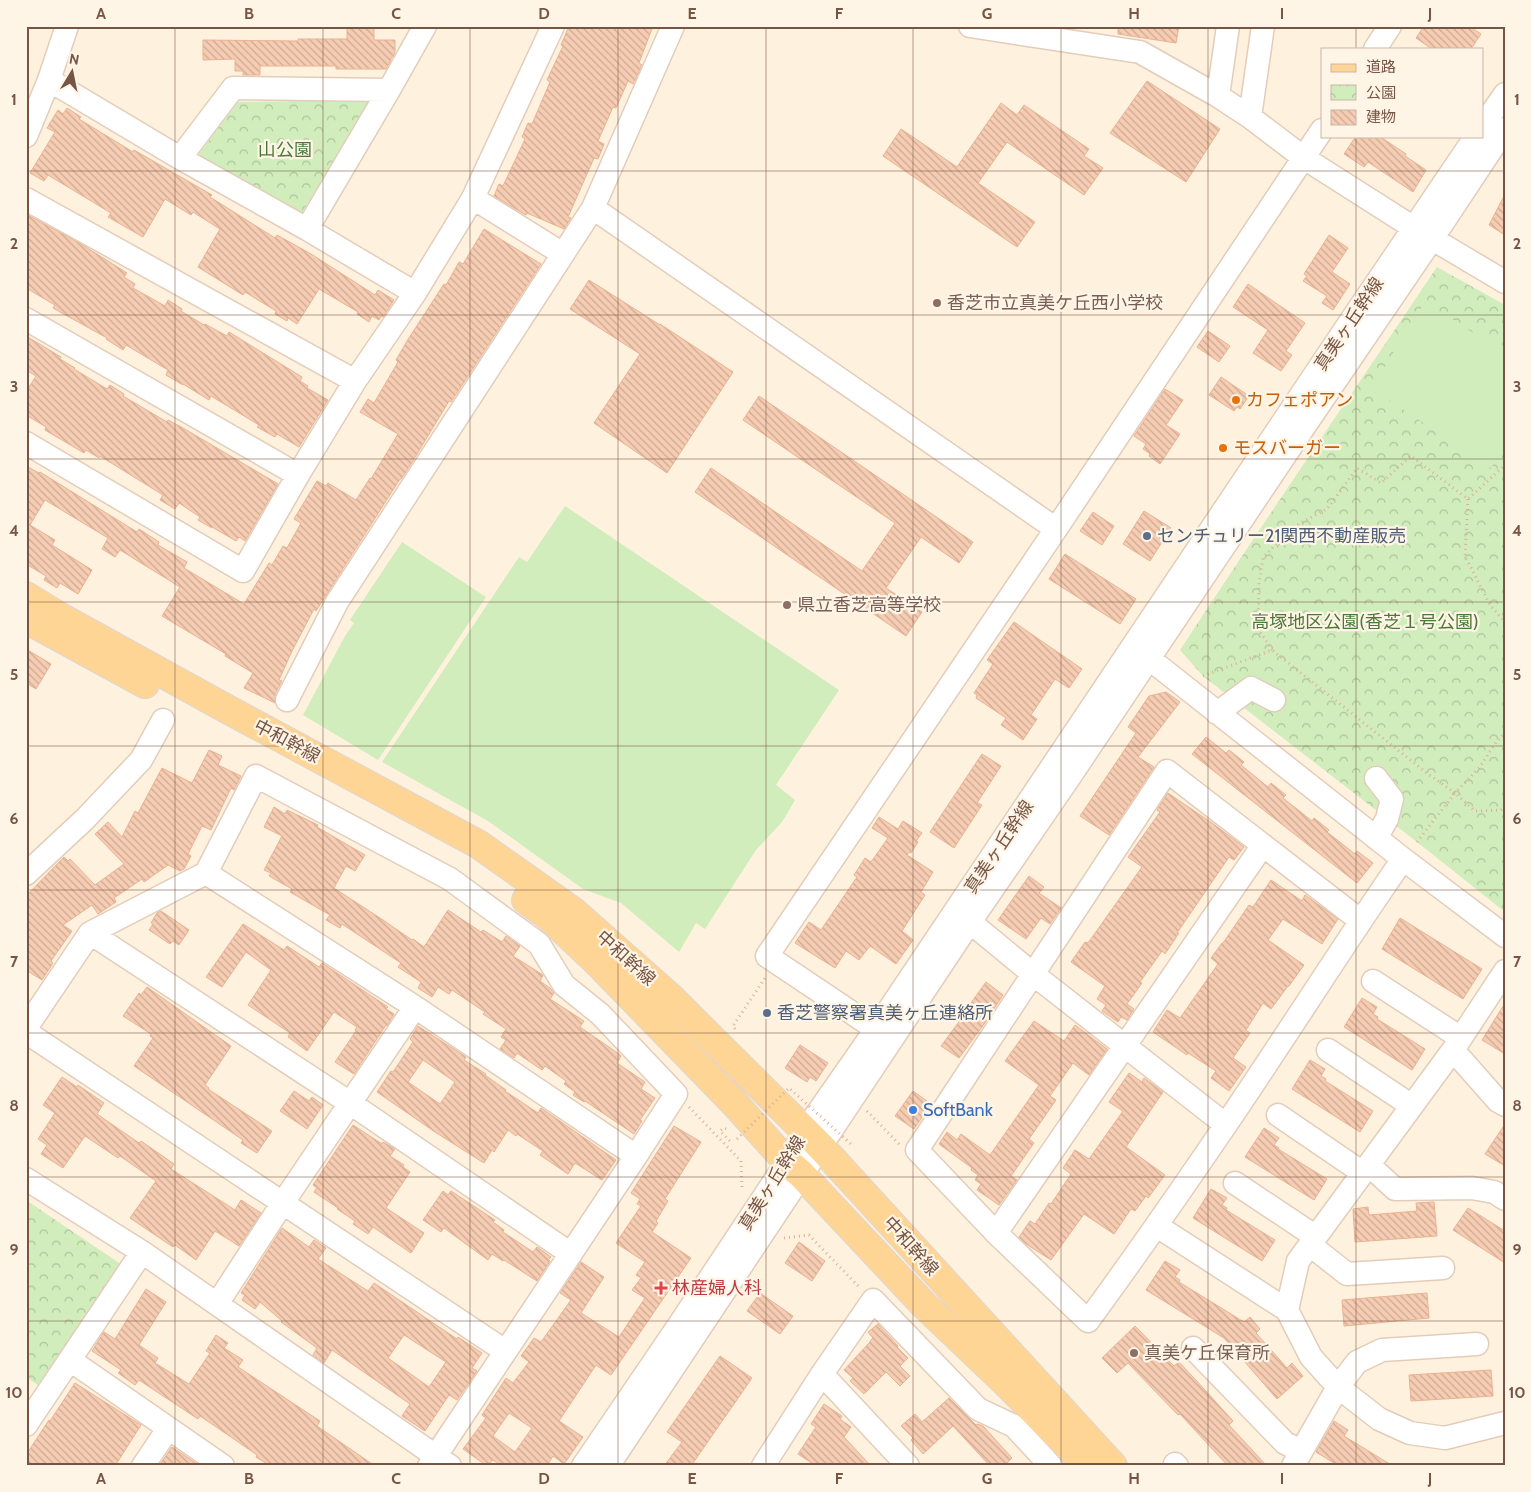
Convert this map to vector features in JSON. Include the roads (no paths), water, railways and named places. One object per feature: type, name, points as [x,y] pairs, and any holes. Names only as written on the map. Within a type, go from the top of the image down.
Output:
[{"type":"main road","name":"中和幹線","points":[[26,596],[62,618],[227,709],[478,844],[574,912],[671,998],[813,1139],[1113,1466]]},
{"type":"main road","name":"中和幹線","points":[[26,619],[110,666],[405,823],[478,866],[548,916],[570,935],[735,1104],[924,1305],[1007,1384],[1088,1466]]},
{"type":"street","points":[[26,136],[49,80],[67,26]]},
{"type":"street","points":[[307,229],[425,26]]},
{"type":"street","points":[[26,443],[243,570],[355,380],[415,293],[472,198],[553,26]]},
{"type":"street","points":[[287,700],[337,602],[593,208],[674,26]]},
{"type":"street","points":[[970,26],[1097,35],[1140,52],[1218,96],[1250,117],[1304,158],[1423,234],[1505,282]]},
{"type":"street","points":[[1218,96],[1228,26]]},
{"type":"street","points":[[1250,117],[1263,26]]},
{"type":"street","points":[[1377,48],[1390,26]]},
{"type":"street","points":[[49,80],[180,158],[307,229],[415,293]]},
{"type":"street","points":[[180,158],[233,88],[389,90]]},
{"type":"street","points":[[1484,125],[1505,94]]},
{"type":"street","points":[[1423,234],[1505,129]]},
{"type":"street","points":[[876,1029],[767,956],[1056,529],[1321,132]]},
{"type":"street","points":[[1423,234],[1475,138]]},
{"type":"street","points":[[472,198],[564,254]]},
{"type":"street","points":[[26,199],[355,380]]},
{"type":"street","points":[[593,208],[1056,529]]},
{"type":"street","name":"真美ヶ丘幹線","points":[[608,1466],[813,1139],[876,1029],[1141,652],[1304,427],[1423,234]]},
{"type":"street","points":[[26,319],[298,475]]},
{"type":"street","points":[[1141,652],[1376,838],[1505,936]]},
{"type":"street","name":"真美ヶ丘幹線","points":[[813,1139],[854,1097],[970,922],[1069,778],[1141,652]]},
{"type":"street","points":[[1217,712],[1251,688],[1274,700]]},
{"type":"street","points":[[26,874],[85,818],[141,760],[163,720]]},
{"type":"street","points":[[1361,921],[1167,771],[917,1150],[996,1233],[1088,1321],[1157,1226],[1404,859]]},
{"type":"street","points":[[26,1028],[90,932],[206,873],[256,776],[450,879],[539,944],[564,985],[600,1014],[676,1094],[505,1351],[438,1462],[142,1252],[26,1179]]},
{"type":"street","points":[[1376,778],[1392,799],[1387,819],[1376,838]]},
{"type":"street","points":[[996,1233],[1263,845]]},
{"type":"street","points":[[206,873],[415,1007],[636,1156]]},
{"type":"street","points":[[970,922],[1033,974],[1226,1125]]},
{"type":"street","points":[[90,932],[350,1103],[571,1254]]},
{"type":"street","points":[[1287,1310],[1298,1261],[1457,1044],[1505,971]]},
{"type":"street","points":[[1373,981],[1457,1044],[1498,1101],[1505,1105]]},
{"type":"street","points":[[217,1304],[415,1007]]},
{"type":"street","points":[[26,1032],[505,1351]]},
{"type":"street","points":[[1328,1050],[1412,1106]]},
{"type":"street","points":[[1278,1115],[1395,1189],[1472,1188],[1494,1192],[1505,1199]]},
{"type":"street","name":"真美ヶ丘幹線","points":[[583,1466],[681,1322],[794,1168]]},
{"type":"street","points":[[1235,1183],[1313,1241],[1347,1274],[1443,1268]]},
{"type":"street","points":[[1157,1226],[1287,1310],[1311,1357],[1338,1387],[1379,1419],[1410,1433],[1445,1438],[1505,1423]]},
{"type":"street","points":[[26,1425],[142,1252]]},
{"type":"street","points":[[763,1466],[822,1374],[873,1300],[978,1409],[1014,1426],[1051,1466]]},
{"type":"street","points":[[1193,1348],[1285,1443],[1297,1458],[1338,1387],[1357,1362],[1382,1350],[1477,1344]]},
{"type":"street","points":[[70,1360],[223,1466]]},
{"type":"street","points":[[822,1374],[908,1466]]},
{"type":"street","points":[[143,1466],[168,1429]]},
{"type":"place","name":"香芝市立真美ケ丘西小学校","points":[[937,303]]},
{"type":"place","name":"カフェポアン","points":[[1236,400]]},
{"type":"place","name":"モスバーガー","points":[[1223,448]]},
{"type":"place","name":"センチュリー21関西不動産販売","points":[[1147,536]]},
{"type":"place","name":"県立香芝高等学校","points":[[787,605]]},
{"type":"place","name":"香芝警察署真美ヶ丘連絡所","points":[[767,1013]]},
{"type":"place","name":"SoftBank","points":[[913,1110]]},
{"type":"place","name":"林産婦人科","points":[[661,1288]]},
{"type":"place","name":"真美ケ丘保育所","points":[[1134,1353]]},
{"type":"park label","name":"山公園","points":[[285,150]]},
{"type":"park label","name":"高塚地区公園(香芝１号公園)","points":[[1365,622]]}]
